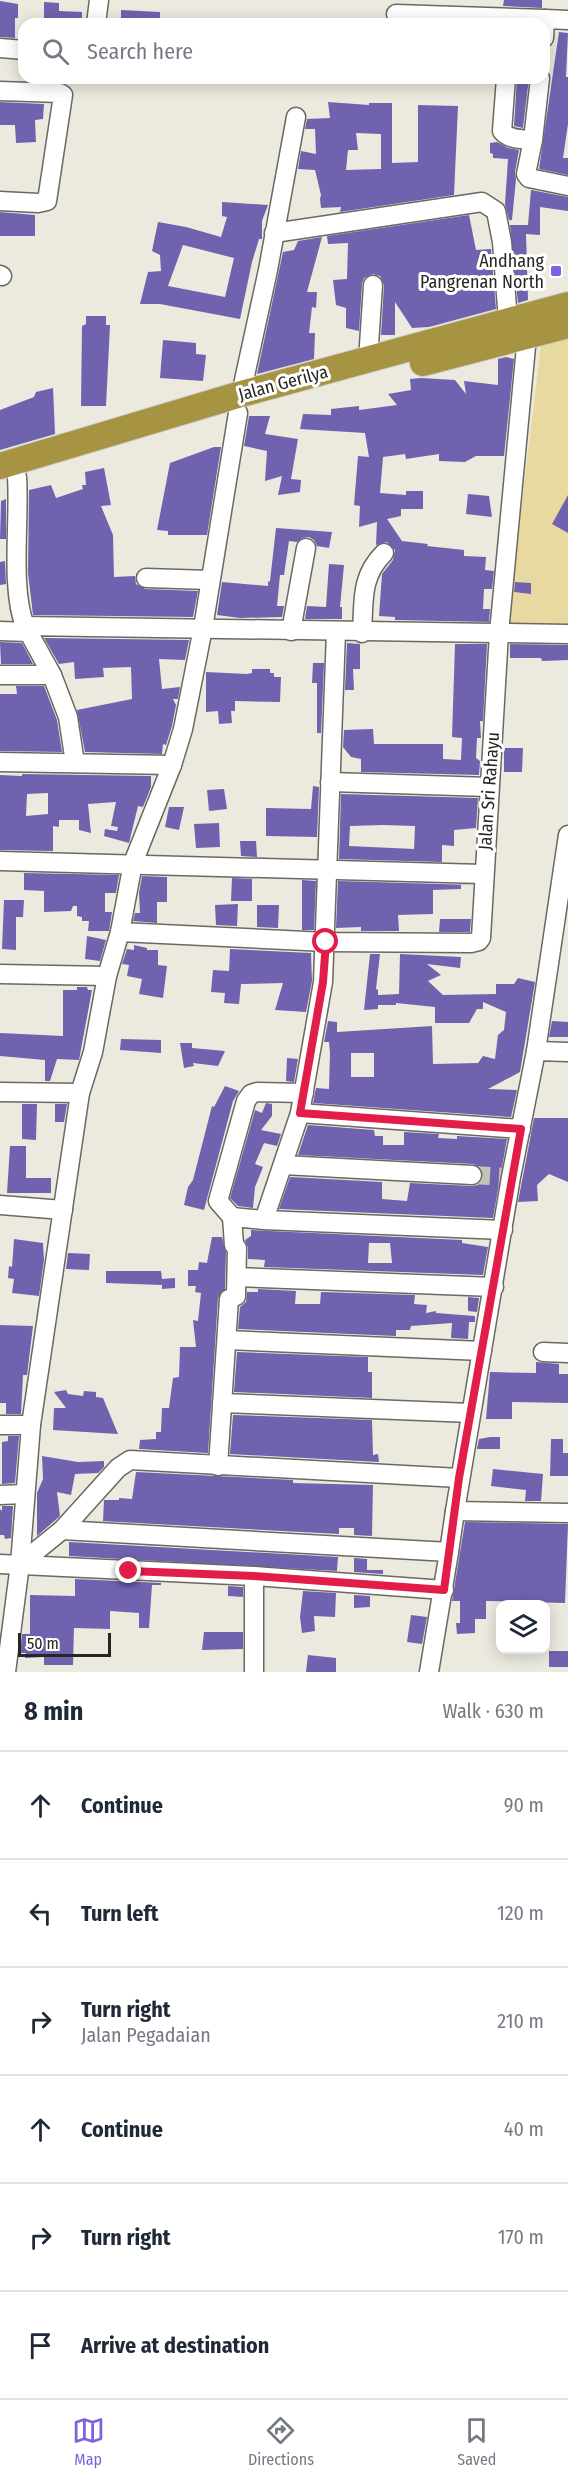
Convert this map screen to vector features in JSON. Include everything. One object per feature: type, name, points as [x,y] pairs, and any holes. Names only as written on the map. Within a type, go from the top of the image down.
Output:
[{"type":"highway","name":"Jalan Gerilya","points":[[240,403],[517,329],[568,305]]},
{"type":"highway","name":"Jalan Gerilya","points":[[517,329],[568,326]]},
{"type":"highway","name":"Jalan Gerilya","points":[[4,476],[240,403],[368,360],[424,354]]},
{"type":"street","points":[[97,18],[99,0]]},
{"type":"street","points":[[396,14],[515,18]]},
{"type":"street","points":[[550,19],[568,20]]},
{"type":"street","points":[[0,48],[18,50]]},
{"type":"street","points":[[506,84],[502,131],[506,136],[533,140]]},
{"type":"street","points":[[539,84],[533,140],[526,174],[529,178],[568,186]]},
{"type":"street","points":[[0,91],[60,93],[63,95],[63,101],[47,201],[38,203],[0,201]]},
{"type":"street","points":[[6,1672],[20,1558],[31,1425],[80,1093],[93,1052],[107,976],[120,932],[133,863],[172,765],[183,729],[203,628],[240,403],[296,117]]},
{"type":"street","name":"Jalan Sri Rahayu","points":[[274,233],[482,202],[496,211],[517,329],[481,938],[471,943],[326,942]]},
{"type":"street","points":[[368,360],[373,285]]},
{"type":"street","points":[[4,476],[18,582],[19,607],[26,629],[52,675],[69,717],[75,763]]},
{"type":"street","points":[[291,631],[306,548]]},
{"type":"street","points":[[362,633],[365,578],[373,564],[384,553]]},
{"type":"street","points":[[146,578],[210,579]]},
{"type":"street","points":[[0,631],[203,628],[362,633],[568,634]]},
{"type":"street","points":[[264,1220],[300,1113],[323,982],[329,871],[336,632]]},
{"type":"street","points":[[0,675],[52,675]]},
{"type":"street","points":[[0,762],[172,765]]},
{"type":"street","points":[[330,782],[489,787]]},
{"type":"street","points":[[429,1672],[444,1590],[459,1478],[494,1287],[510,1177],[536,1051],[568,835]]},
{"type":"street","points":[[0,861],[483,874]]},
{"type":"street","points":[[120,932],[326,942]]},
{"type":"street","points":[[0,974],[107,976]]},
{"type":"street","points":[[536,1051],[568,1052]]},
{"type":"street","points":[[0,1092],[80,1093]]},
{"type":"street","points":[[218,1466],[229,1299],[236,1296],[237,1248],[234,1245],[232,1217],[218,1201],[246,1101],[251,1094],[257,1092],[304,1093]]},
{"type":"street","points":[[300,1113],[521,1129]]},
{"type":"street","points":[[283,1165],[472,1175]]},
{"type":"street","points":[[0,1205],[63,1210]]},
{"type":"street","points":[[232,1217],[503,1230]]},
{"type":"street","points":[[237,1277],[494,1287]]},
{"type":"street","points":[[227,1340],[482,1351]]},
{"type":"street","points":[[543,1352],[568,1353]]},
{"type":"street","points":[[222,1403],[471,1413]]},
{"type":"street","points":[[0,1425],[31,1425]]},
{"type":"street","points":[[0,1564],[20,1558],[62,1530],[123,1463],[140,1461],[459,1478]]},
{"type":"street","points":[[0,1495],[25,1494]]},
{"type":"street","points":[[455,1511],[568,1513]]},
{"type":"street","points":[[62,1530],[449,1552]]},
{"type":"street","points":[[20,1558],[78,1569],[254,1576],[444,1590]]},
{"type":"street","points":[[254,1576],[254,1672]]},
{"type":"shaded area","points":[[568,338],[568,625],[507,623],[541,345]]},
{"type":"building","points":[[504,0],[542,0],[542,8],[503,6]]},
{"type":"building","points":[[0,1],[18,4],[15,38],[0,37]]},
{"type":"building","points":[[44,2],[59,3],[59,11],[82,12],[82,18],[44,18]]},
{"type":"building","points":[[121,10],[160,12],[160,18],[121,18]]},
{"type":"building","points":[[559,32],[568,33],[566,77],[568,77],[568,124],[563,158],[568,158],[568,175],[539,169]]},
{"type":"building","points":[[517,84],[528,84],[523,128],[514,126]]},
{"type":"building","points":[[0,102],[44,104],[43,119],[35,120],[36,142],[16,143],[15,125],[0,125]]},
{"type":"building","points":[[328,102],[369,105],[369,103],[392,103],[392,163],[418,162],[418,105],[458,106],[454,195],[340,212],[341,207],[321,208],[321,195],[315,170],[298,169],[301,151],[316,154],[315,129],[305,129],[307,119],[330,118]],"holes":[[[356,133],[381,134],[381,169],[346,170],[348,150],[358,150]]]},
{"type":"building","points":[[497,142],[508,148],[519,150],[512,220],[509,220],[505,204],[508,159],[493,158],[493,154],[490,153],[490,143]]},
{"type":"building","points":[[531,190],[568,197],[568,211],[540,207],[540,235],[526,234],[528,300],[518,303],[510,225],[528,225]]},
{"type":"building","points":[[222,202],[268,205],[262,221],[262,239],[259,239],[252,262],[240,319],[160,304],[140,304],[148,272],[161,271],[160,255],[152,251],[158,222],[221,237],[227,217],[222,216]],"holes":[[[183,245],[234,258],[225,297],[168,286]]]},
{"type":"building","points":[[0,212],[35,215],[35,236],[0,236]]},
{"type":"building","points":[[469,215],[476,250],[491,249],[496,309],[429,327],[412,328],[395,302],[395,335],[381,335],[384,285],[380,276],[373,274],[364,278],[362,284],[359,331],[346,328],[346,308],[336,305],[333,280],[347,279],[348,243],[328,244],[327,236]]},
{"type":"building","points":[[322,237],[307,292],[317,292],[316,308],[312,307],[309,333],[315,333],[314,359],[257,374],[283,252],[294,250],[298,241]]},
{"type":"building","points":[[86,316],[106,316],[106,325],[110,325],[106,406],[81,406],[82,326],[86,324]]},
{"type":"building","points":[[163,340],[196,343],[196,354],[206,355],[203,381],[160,378]]},
{"type":"building","points":[[506,357],[514,359],[504,456],[476,456],[465,462],[439,461],[439,454],[406,459],[405,454],[383,457],[380,493],[406,495],[406,491],[423,491],[423,509],[401,509],[401,516],[387,519],[402,541],[464,550],[464,556],[486,557],[485,570],[494,571],[492,589],[484,589],[483,609],[490,609],[489,622],[395,620],[395,617],[379,616],[382,574],[393,560],[395,550],[387,542],[376,545],[377,522],[359,527],[360,506],[354,505],[358,456],[369,457],[365,433],[300,429],[303,414],[331,415],[331,409],[359,406],[359,410],[397,405],[388,394],[411,390],[410,379],[455,380],[466,394],[464,381],[498,385],[498,359]]},
{"type":"building","points":[[53,388],[55,434],[0,450],[0,410],[34,397],[36,392]]},
{"type":"building","points":[[249,416],[270,416],[265,434],[298,439],[291,479],[301,480],[300,492],[278,495],[282,476],[265,481],[267,451],[244,446]]},
{"type":"building","points":[[214,447],[221,447],[207,535],[168,535],[168,531],[157,530],[170,463]]},
{"type":"building","points":[[104,468],[111,505],[101,506],[113,535],[114,577],[135,576],[136,584],[145,589],[198,591],[193,617],[33,615],[28,573],[29,490],[51,485],[56,498],[83,489],[82,485],[86,485],[85,472]]},
{"type":"building","points":[[468,494],[489,496],[492,517],[466,514]]},
{"type":"building","points":[[568,495],[568,533],[552,524]]},
{"type":"building","points":[[6,499],[6,539],[0,539],[1,501]]},
{"type":"building","points":[[276,528],[332,532],[329,548],[317,546],[309,537],[297,542],[289,541],[284,575],[280,575],[277,606],[284,606],[282,617],[240,618],[217,615],[222,582],[268,586]]},
{"type":"building","points":[[5,561],[6,584],[0,585],[0,562]]},
{"type":"building","points":[[329,564],[344,565],[340,607],[342,607],[342,619],[305,619],[307,606],[326,607]]},
{"type":"building","points":[[515,582],[531,583],[531,594],[514,592]]},
{"type":"building","points":[[44,638],[189,640],[185,660],[159,659],[162,689],[180,687],[178,699],[173,699],[176,705],[172,726],[166,745],[163,744],[162,754],[85,752],[77,710],[132,699],[131,667],[103,668],[104,677],[75,679],[74,662],[59,664]]},
{"type":"building","points":[[0,642],[22,643],[33,664],[1,664]]},
{"type":"building","points":[[347,643],[360,644],[360,669],[353,669],[354,690],[345,690]]},
{"type":"building","points":[[455,644],[487,644],[483,721],[480,721],[481,738],[477,738],[476,758],[480,761],[479,775],[361,772],[361,759],[351,757],[343,747],[344,730],[373,729],[374,744],[443,744],[443,759],[461,760],[462,738],[452,737]]},
{"type":"building","points":[[510,644],[568,645],[568,660],[542,661],[541,658],[510,658]]},
{"type":"building","points":[[313,663],[324,663],[321,733],[317,733],[317,683],[312,683]]},
{"type":"building","points":[[252,669],[270,669],[274,677],[281,677],[280,702],[235,701],[235,711],[231,711],[232,723],[219,724],[218,711],[206,712],[206,672],[247,674],[252,673]]},
{"type":"building","points":[[16,686],[44,686],[57,720],[62,752],[0,751],[0,694],[17,694]]},
{"type":"building","points":[[504,748],[523,748],[522,772],[504,772]]},
{"type":"building","points":[[22,774],[151,776],[151,787],[143,807],[138,806],[129,843],[104,836],[105,829],[117,831],[118,827],[111,826],[116,802],[88,804],[91,833],[79,830],[79,820],[59,820],[59,827],[53,826],[53,851],[0,850],[0,775],[22,776]],"holes":[[[48,793],[48,814],[26,816],[27,794]]]},
{"type":"building","points":[[313,786],[319,787],[317,837],[266,836],[266,808],[311,809]]},
{"type":"building","points":[[224,789],[227,809],[209,811],[207,790]]},
{"type":"building","points":[[341,794],[478,798],[476,828],[454,830],[454,846],[442,845],[442,862],[339,859]],"holes":[[[350,826],[415,826],[414,849],[349,846]]]},
{"type":"building","points":[[169,807],[184,807],[179,830],[165,827]]},
{"type":"building","points":[[219,823],[220,847],[196,848],[194,824]]},
{"type":"building","points":[[240,841],[256,841],[257,857],[241,856]]},
{"type":"building","points":[[24,873],[119,875],[116,893],[105,893],[105,912],[112,912],[109,931],[88,931],[89,921],[82,921],[82,917],[77,916],[77,906],[73,906],[71,911],[44,912],[44,891],[24,890]]},
{"type":"building","points":[[142,876],[167,877],[167,902],[157,902],[157,923],[133,921],[135,913],[140,913],[139,893]]},
{"type":"building","points":[[232,878],[252,879],[252,901],[231,901]]},
{"type":"building","points":[[302,880],[316,881],[314,930],[302,930]]},
{"type":"building","points":[[338,881],[473,885],[461,885],[461,889],[433,890],[433,914],[398,915],[399,931],[361,931],[361,927],[336,928]]},
{"type":"building","points":[[4,900],[24,900],[23,917],[16,917],[16,950],[2,949]]},
{"type":"building","points":[[238,904],[237,926],[216,925],[215,905]]},
{"type":"building","points":[[257,905],[279,905],[278,928],[257,927]]},
{"type":"building","points":[[440,919],[471,919],[470,932],[439,932]]},
{"type":"building","points":[[87,936],[106,940],[100,961],[85,959]]},
{"type":"building","points":[[134,945],[147,948],[147,950],[158,950],[158,965],[167,966],[163,998],[139,994],[142,979],[127,976],[129,965],[122,964],[127,949],[134,950]]},
{"type":"building","points":[[230,949],[311,953],[312,981],[306,1012],[275,1010],[283,983],[241,984],[239,1004],[224,1003],[225,993],[211,992],[213,970],[229,971]]},
{"type":"building","points":[[370,954],[380,954],[376,989],[378,995],[399,994],[400,954],[461,957],[460,968],[427,964],[441,975],[428,981],[443,995],[496,994],[496,984],[514,984],[518,978],[535,982],[520,1072],[488,1089],[517,1090],[511,1117],[313,1103],[316,1088],[329,1089],[329,1042],[324,1042],[328,1021],[337,1022],[337,1032],[432,1026],[433,1064],[478,1063],[483,1056],[495,1059],[498,1035],[504,1030],[506,1012],[483,1002],[483,1009],[477,1009],[469,1023],[435,1023],[435,1007],[396,1003],[396,1005],[378,1005],[378,1009],[364,1010]],"holes":[[[351,1053],[374,1053],[374,1077],[351,1077]]]},
{"type":"building","points":[[77,987],[87,987],[88,990],[92,990],[79,1060],[57,1059],[50,1081],[45,1081],[45,1060],[0,1056],[0,1033],[63,1036],[63,990],[77,990]]},
{"type":"building","points":[[552,1021],[568,1022],[568,1037],[549,1037]]},
{"type":"building","points":[[121,1039],[161,1040],[161,1053],[120,1050]]},
{"type":"building","points":[[180,1043],[192,1043],[192,1048],[225,1051],[218,1066],[193,1063],[194,1066],[184,1068]]},
{"type":"building","points":[[287,1058],[298,1059],[294,1082],[286,1081]]},
{"type":"building","points":[[225,1086],[239,1091],[233,1101],[204,1210],[184,1205],[188,1187],[193,1180],[212,1106],[214,1107]]},
{"type":"building","points":[[266,1103],[272,1104],[272,1116],[261,1130],[281,1134],[277,1146],[264,1143],[255,1164],[263,1167],[255,1187],[253,1208],[238,1206],[230,1198],[255,1110],[262,1113]]},
{"type":"building","points":[[22,1104],[37,1104],[36,1140],[22,1139]]},
{"type":"building","points":[[55,1104],[67,1104],[64,1122],[55,1122]]},
{"type":"building","points":[[534,1118],[568,1118],[568,1182],[549,1174],[537,1185],[538,1201],[518,1202]]},
{"type":"building","points":[[308,1125],[374,1130],[375,1136],[383,1136],[383,1145],[404,1145],[404,1132],[439,1134],[438,1138],[457,1139],[457,1136],[507,1139],[493,1218],[279,1209],[290,1177],[382,1182],[382,1199],[407,1201],[410,1183],[472,1186],[478,1185],[483,1176],[482,1169],[473,1164],[298,1155]]},
{"type":"building","points":[[10,1146],[26,1146],[26,1178],[51,1178],[51,1193],[7,1193]]},
{"type":"building","points":[[251,1230],[462,1240],[462,1243],[488,1247],[483,1275],[264,1267],[265,1260],[248,1259],[245,1240],[251,1236]],"holes":[[[369,1243],[390,1243],[392,1263],[368,1263]]]},
{"type":"building","points":[[212,1237],[222,1237],[226,1252],[225,1289],[218,1298],[208,1453],[139,1449],[140,1440],[156,1439],[156,1432],[161,1432],[162,1408],[169,1408],[173,1378],[179,1377],[180,1347],[196,1347],[193,1320],[198,1321],[201,1293],[195,1292],[196,1286],[188,1286],[188,1270],[198,1270],[199,1262],[207,1263]]},
{"type":"building","points":[[14,1239],[43,1243],[44,1260],[39,1296],[12,1293],[14,1279],[8,1278],[9,1266],[12,1267]]},
{"type":"building","points":[[68,1253],[90,1254],[89,1270],[66,1269]]},
{"type":"building","points":[[106,1271],[161,1271],[162,1279],[175,1278],[175,1288],[162,1289],[162,1285],[106,1283]]},
{"type":"building","points":[[258,1289],[296,1291],[295,1304],[320,1304],[321,1292],[415,1295],[414,1304],[427,1305],[426,1313],[436,1311],[436,1313],[475,1316],[475,1322],[469,1322],[468,1339],[451,1338],[452,1323],[411,1326],[410,1330],[396,1330],[396,1336],[238,1329],[240,1307],[246,1302],[247,1292],[258,1292]]},
{"type":"building","points":[[468,1297],[479,1298],[477,1312],[468,1311]]},
{"type":"building","points":[[0,1325],[33,1326],[27,1375],[23,1375],[21,1414],[6,1414],[6,1403],[0,1403]]},
{"type":"building","points":[[237,1352],[368,1357],[368,1372],[372,1372],[372,1398],[234,1392]]},
{"type":"building","points":[[536,1362],[559,1364],[559,1374],[568,1374],[568,1403],[512,1402],[512,1419],[486,1419],[490,1372],[536,1373]]},
{"type":"building","points":[[66,1390],[68,1394],[83,1396],[84,1391],[96,1392],[96,1397],[103,1398],[118,1434],[53,1430],[54,1408],[66,1408],[54,1392]]},
{"type":"building","points":[[233,1415],[372,1420],[373,1455],[378,1454],[379,1462],[230,1454]]},
{"type":"building","points":[[8,1436],[19,1436],[15,1483],[2,1484],[2,1442],[8,1441]]},
{"type":"building","points":[[500,1437],[500,1449],[477,1449],[479,1439]]},
{"type":"building","points":[[551,1439],[563,1439],[563,1453],[568,1453],[568,1476],[550,1476]]},
{"type":"building","points":[[42,1456],[78,1462],[104,1461],[104,1467],[98,1473],[75,1474],[71,1495],[57,1492],[60,1516],[37,1536],[37,1493],[43,1479]]},
{"type":"building","points":[[493,1469],[543,1474],[541,1501],[525,1501],[526,1490],[491,1486]]},
{"type":"building","points":[[136,1472],[293,1480],[293,1483],[373,1485],[372,1536],[354,1535],[354,1528],[339,1528],[339,1534],[100,1521],[103,1521],[104,1500],[132,1499]]},
{"type":"building","points":[[2,1506],[13,1506],[11,1538],[5,1539],[4,1535],[0,1535]]},
{"type":"building","points":[[465,1522],[568,1524],[565,1603],[550,1603],[550,1600],[486,1601],[486,1619],[475,1619],[475,1633],[457,1634],[456,1623],[460,1623],[460,1601],[452,1601]]},
{"type":"building","points":[[69,1542],[338,1557],[337,1571],[69,1556]]},
{"type":"building","points":[[354,1558],[367,1559],[367,1570],[383,1570],[383,1574],[354,1572]]},
{"type":"building","points":[[75,1579],[161,1583],[161,1585],[152,1585],[149,1628],[139,1628],[139,1613],[110,1611],[110,1629],[74,1628],[73,1665],[44,1665],[44,1657],[25,1658],[26,1653],[20,1653],[22,1634],[30,1634],[30,1595],[75,1596]]},
{"type":"building","points":[[228,1586],[243,1587],[243,1597],[228,1596]]},
{"type":"building","points":[[303,1591],[336,1593],[335,1617],[314,1616],[315,1631],[302,1633],[300,1617]]},
{"type":"building","points":[[354,1595],[370,1596],[370,1607],[354,1608]]},
{"type":"building","points":[[411,1615],[427,1617],[422,1644],[407,1642]]},
{"type":"building","points":[[204,1632],[243,1632],[243,1649],[202,1650]]},
{"type":"building","points":[[550,1651],[568,1651],[568,1667],[549,1667]]},
{"type":"building","points":[[308,1655],[336,1658],[336,1672],[306,1672]]},
{"type":"tunnel","points":[[472,1175],[508,1177]]},
{"type":"place","name":"Andhang Pangrenan North","points":[[556,271]]},
{"type":"route","points":[[129,1571],[254,1576],[444,1590],[459,1478],[521,1129],[300,1113],[323,982],[326,942]]}]
